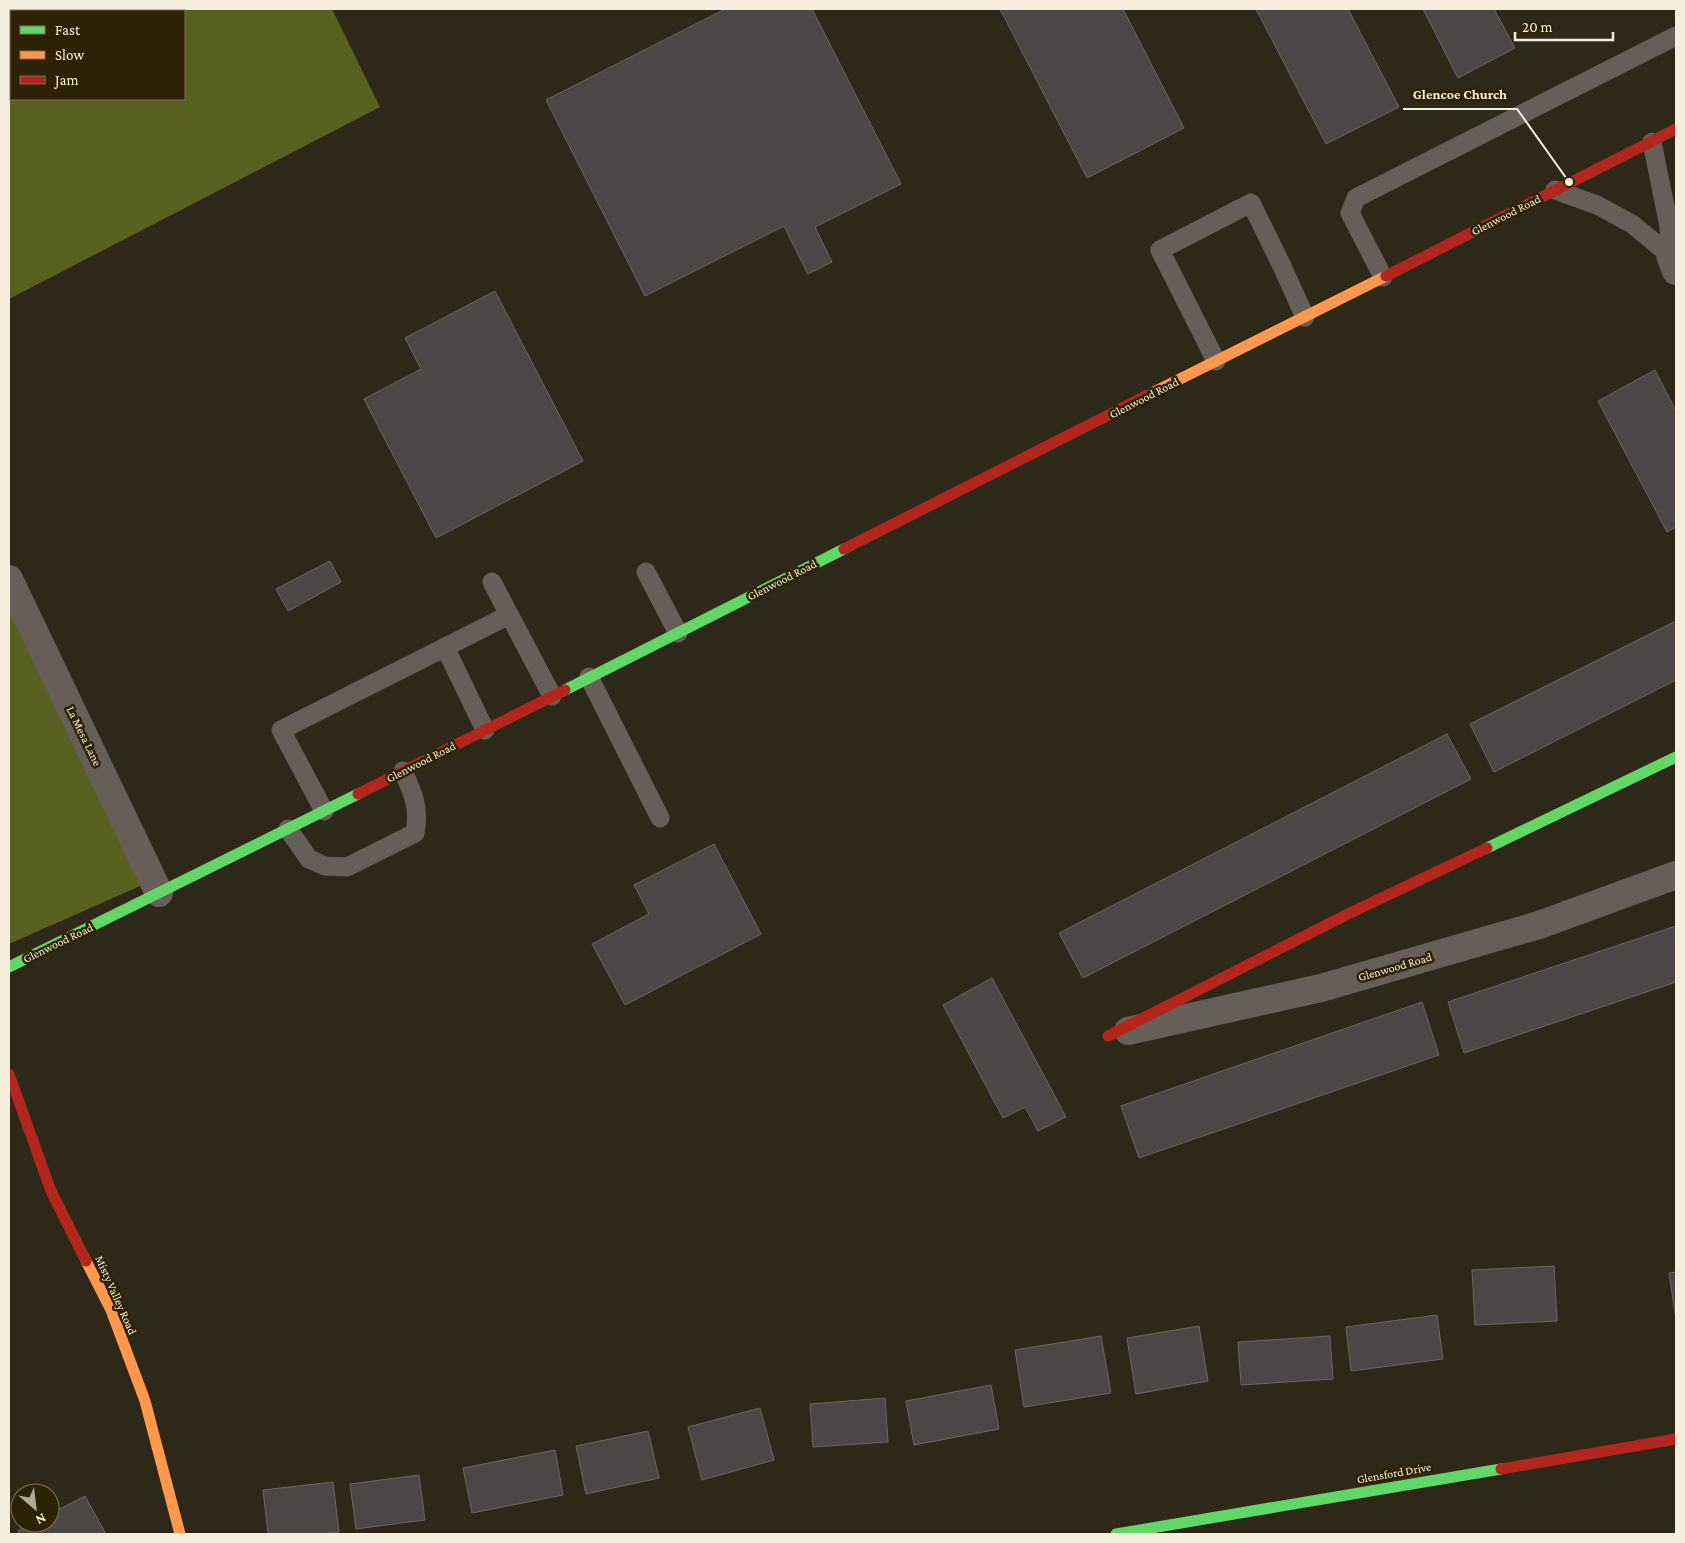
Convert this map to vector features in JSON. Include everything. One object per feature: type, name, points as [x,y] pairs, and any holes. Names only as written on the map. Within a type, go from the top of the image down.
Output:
[{"type":"main road","name":"Glenwood Road","points":[[9,967],[324,811],[1676,129]]},
{"type":"main road","points":[[1108,1036],[1348,914],[1676,757]]},
{"type":"main road","name":"Misty Valley Road","points":[[9,1074],[51,1191],[111,1310],[146,1401],[180,1534]]},
{"type":"main road","name":"Glensford Drive","points":[[1116,1534],[1676,1439]]},
{"type":"street","name":"La Mesa Lane","points":[[9,579],[158,893]]},
{"type":"street","name":"Glenwood Road","points":[[1108,1036],[1321,988],[1539,925],[1676,875]]},
{"type":"lane","points":[[1383,277],[1350,213],[1356,198],[1676,36]]},
{"type":"lane","name":"Glenwood Road","points":[[1652,142],[1669,226],[1673,263]]},
{"type":"lane","name":"Glenwood Road","points":[[1555,190],[1597,205],[1632,224],[1673,263]]},
{"type":"lane","points":[[1216,361],[1160,250],[1251,203],[1305,317]]},
{"type":"lane","points":[[646,572],[678,633]]},
{"type":"lane","points":[[492,582],[552,696]]},
{"type":"lane","points":[[324,811],[281,730],[508,615]]},
{"type":"lane","points":[[445,647],[485,730]]},
{"type":"lane","points":[[589,677],[660,818]]},
{"type":"lane","points":[[288,829],[309,859],[325,866],[347,867],[415,833],[418,820],[415,797],[403,771]]},
{"type":"green space","points":[[9,9],[332,9],[380,107],[9,299]]},
{"type":"green space","points":[[9,586],[147,883],[9,944]]},
{"type":"building","points":[[725,9],[812,9],[901,184],[815,227],[832,262],[808,274],[784,226],[645,296],[546,100]]},
{"type":"building","points":[[1000,9],[1123,9],[1184,128],[1087,178]]},
{"type":"building","points":[[1256,9],[1348,9],[1399,107],[1326,144]]},
{"type":"building","points":[[1423,9],[1494,9],[1515,48],[1458,78]]},
{"type":"building","points":[[495,291],[583,461],[436,538],[364,399],[421,369],[405,338]]},
{"type":"building","points":[[1655,370],[1676,411],[1676,527],[1667,532],[1598,401]]},
{"type":"building","points":[[330,561],[341,582],[288,611],[276,589]]},
{"type":"building","points":[[1676,621],[1676,680],[1494,772],[1470,724]]},
{"type":"building","points":[[1447,734],[1471,779],[1083,978],[1059,933]]},
{"type":"building","points":[[714,844],[761,934],[625,1005],[592,944],[649,914],[634,885]]},
{"type":"building","points":[[1676,926],[1676,982],[1464,1053],[1448,1002]]},
{"type":"building","points":[[992,978],[1066,1117],[1038,1131],[1025,1107],[1003,1118],[943,1005]]},
{"type":"building","points":[[1422,1002],[1439,1055],[1139,1158],[1121,1106]]},
{"type":"building","points":[[1554,1266],[1557,1321],[1475,1325],[1472,1270]]},
{"type":"building","points":[[1676,1272],[1676,1320],[1669,1273]]},
{"type":"building","points":[[1437,1315],[1443,1359],[1351,1371],[1346,1327]]},
{"type":"building","points":[[1199,1326],[1208,1381],[1136,1394],[1127,1338]]},
{"type":"building","points":[[1101,1336],[1111,1393],[1024,1407],[1015,1350]]},
{"type":"building","points":[[1330,1336],[1333,1379],[1241,1385],[1238,1342]]},
{"type":"building","points":[[991,1385],[999,1429],[914,1445],[906,1401]]},
{"type":"building","points":[[885,1398],[888,1442],[813,1447],[810,1404]]},
{"type":"building","points":[[760,1408],[774,1460],[702,1480],[688,1427]]},
{"type":"building","points":[[648,1431],[659,1478],[586,1494],[576,1446]]},
{"type":"building","points":[[555,1450],[563,1495],[472,1513],[463,1468]]},
{"type":"building","points":[[419,1475],[425,1520],[356,1529],[350,1484]]},
{"type":"building","points":[[333,1482],[339,1532],[268,1534],[263,1490]]},
{"type":"building","points":[[85,1496],[106,1534],[19,1533],[60,1533],[60,1509]]},
{"type":"traffic: fast","points":[[565,690],[844,549]]},
{"type":"traffic: fast","points":[[1487,848],[1676,757]]},
{"type":"traffic: fast","points":[[9,967],[358,794]]},
{"type":"traffic: fast","points":[[1116,1534],[1501,1469]]},
{"type":"traffic: slow","points":[[1152,393],[1386,276]]},
{"type":"traffic: slow","points":[[86,1261],[111,1310],[145,1401],[180,1534]]},
{"type":"traffic: jam","points":[[1386,276],[1676,129]]},
{"type":"traffic: jam","points":[[844,549],[1152,393]]},
{"type":"traffic: jam","points":[[358,794],[565,690]]},
{"type":"traffic: jam","points":[[1108,1036],[1348,914],[1487,848]]},
{"type":"traffic: jam","points":[[9,1074],[51,1191],[86,1261]]},
{"type":"traffic: jam","points":[[1501,1469],[1676,1439]]},
{"type":"place","name":"Glencoe Church","points":[[1569,182]]}]
